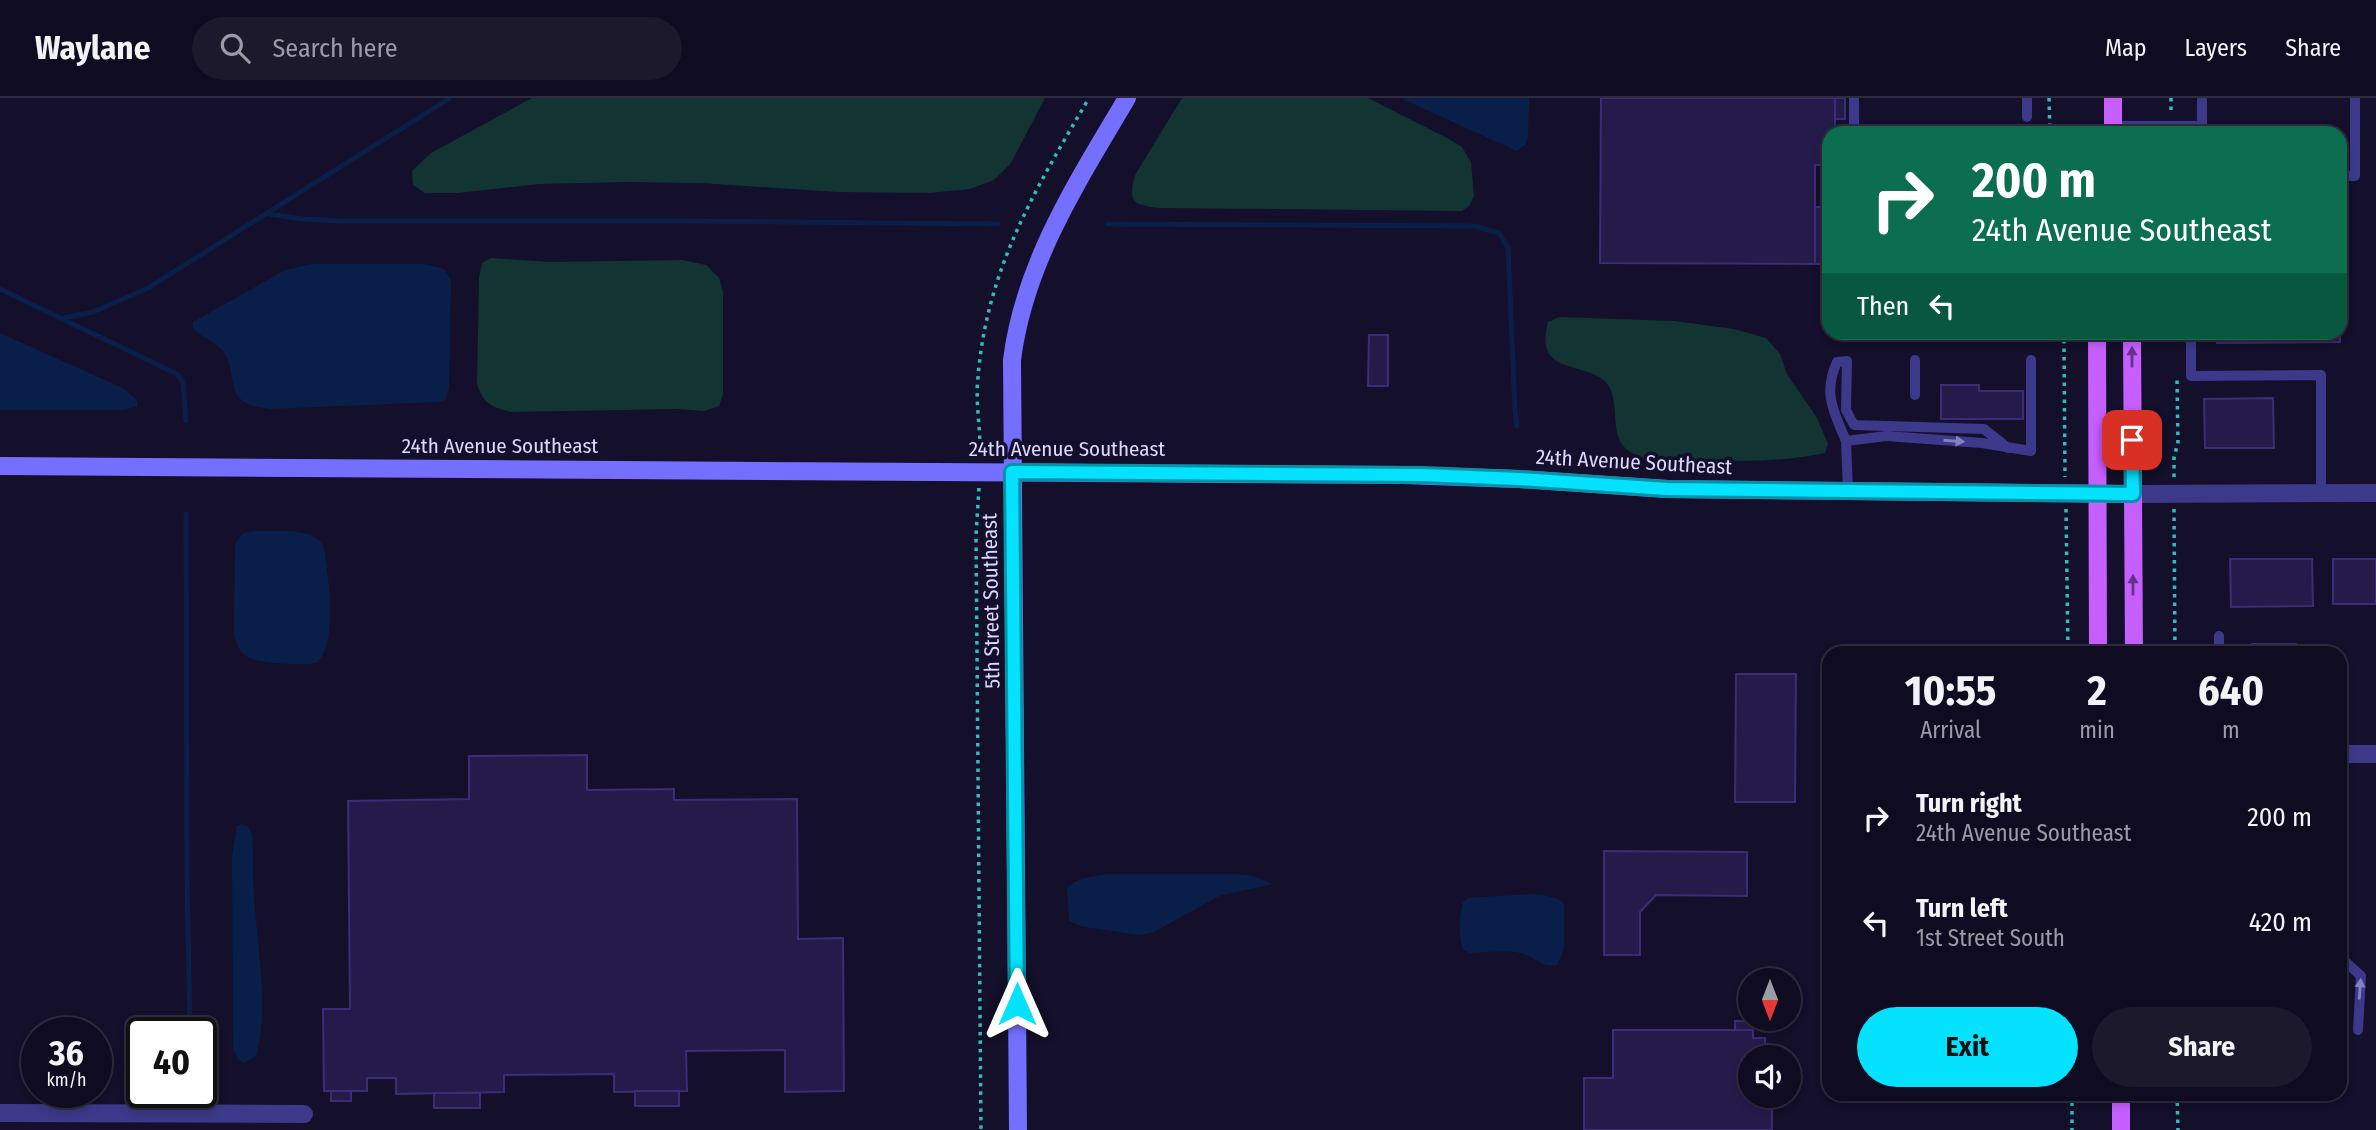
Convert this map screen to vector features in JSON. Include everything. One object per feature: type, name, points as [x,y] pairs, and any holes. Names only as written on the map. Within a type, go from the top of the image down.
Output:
[{"type":"main road","points":[[2113,98],[2113,126]]},
{"type":"main road","points":[[2097,340],[2098,646]]},
{"type":"main road","points":[[2132,340],[2134,646]]},
{"type":"main road","points":[[2121,1101],[2121,1130]]},
{"type":"street","name":"5th Street Southeast","points":[[1018,1130],[1012,360],[1023,302],[1046,243],[1126,98]]},
{"type":"street","name":"24th Avenue Southeast","points":[[0,466],[1414,475],[1667,489],[2133,494]]},
{"type":"street","points":[[2133,494],[2376,493]]},
{"type":"street","points":[[2347,754],[2376,754]]},
{"type":"street","points":[[0,1113],[304,1114]]},
{"type":"lane","points":[[1854,98],[1854,126]]},
{"type":"lane","points":[[2027,98],[2027,117]]},
{"type":"lane","points":[[2347,177],[2355,176],[2354,98]]},
{"type":"lane","points":[[2202,100],[2202,126]]},
{"type":"lane","points":[[2191,340],[2191,376],[2321,375],[2321,493]]},
{"type":"lane","points":[[1915,360],[1915,395]]},
{"type":"lane","points":[[1846,441],[1886,436],[1982,443],[2031,450],[2031,360]]},
{"type":"lane","points":[[1848,491],[1846,441],[1830,394],[1829,381],[1838,362],[1847,361],[1846,410],[1854,425],[1984,429],[2008,448]]},
{"type":"lane","points":[[1830,394],[1846,395]]},
{"type":"lane","points":[[2219,636],[2219,646]]},
{"type":"lane","points":[[2347,963],[2361,976],[2358,1030]]},
{"type":"path","points":[[981,1130],[976,549],[981,436],[976,404],[978,377],[984,328],[996,278],[1017,226],[1089,98]]},
{"type":"path","points":[[2049,98],[2050,126]]},
{"type":"path","points":[[2072,1101],[2072,1130]]},
{"type":"path","points":[[2177,1101],[2178,1130]]},
{"type":"green space","points":[[532,98],[1045,98],[1011,163],[994,180],[970,189],[929,193],[837,192],[700,183],[625,182],[540,184],[458,193],[425,193],[413,185],[412,171],[431,153]]},
{"type":"green space","points":[[1182,98],[1368,98],[1462,147],[1471,162],[1474,196],[1469,206],[1462,211],[1144,206],[1133,197],[1135,175]]},
{"type":"green space","points":[[491,258],[550,262],[682,260],[706,265],[719,278],[723,292],[723,394],[719,406],[705,411],[677,409],[512,412],[490,404],[482,396],[477,384],[479,278],[482,263]]},
{"type":"green space","points":[[1559,317],[1674,321],[1734,329],[1766,338],[1780,354],[1787,374],[1817,418],[1828,444],[1825,453],[1745,461],[1663,460],[1636,455],[1624,447],[1619,439],[1614,401],[1608,384],[1590,373],[1560,363],[1547,350],[1545,338],[1548,322]]},
{"type":"water","points":[[1400,98],[1529,98],[1528,137],[1525,145],[1516,151]]},
{"type":"water","points":[[313,264],[425,264],[444,269],[451,280],[449,389],[445,400],[270,409],[254,406],[237,395],[223,351],[196,331],[193,322],[285,270]]},
{"type":"water","points":[[0,333],[125,389],[137,401],[137,406],[124,410],[0,410]]},
{"type":"water","points":[[243,533],[303,533],[319,540],[324,547],[330,624],[324,652],[317,663],[262,661],[245,655],[238,647],[234,634],[235,544]]},
{"type":"water","points":[[242,824],[248,827],[252,834],[262,1003],[256,1056],[244,1063],[239,1060],[233,1048],[232,856],[237,826]]},
{"type":"water","points":[[1107,874],[1236,874],[1253,876],[1273,884],[1219,896],[1154,932],[1140,935],[1084,927],[1069,921],[1067,888],[1081,880]]},
{"type":"water","points":[[1550,896],[1564,904],[1564,949],[1557,965],[1542,964],[1521,953],[1470,953],[1463,950],[1460,926],[1463,902],[1469,898]]},
{"type":"building","points":[[1601,98],[1835,98],[1835,126],[1822,126],[1822,165],[1815,165],[1815,264],[1600,263]]},
{"type":"building","points":[[1835,98],[1845,98],[1845,119],[1835,119]]},
{"type":"building","points":[[1815,207],[1822,207],[1822,264],[1815,264]]},
{"type":"building","points":[[1369,335],[1388,335],[1388,386],[1368,386]]},
{"type":"building","points":[[2217,340],[2340,340],[2340,342],[2217,343]]},
{"type":"building","points":[[1941,385],[1979,385],[1979,391],[2023,391],[2023,419],[1941,419]]},
{"type":"building","points":[[2273,398],[2274,448],[2205,448],[2204,399]]},
{"type":"building","points":[[2230,559],[2312,559],[2313,606],[2231,607]]},
{"type":"building","points":[[2333,559],[2376,559],[2376,604],[2333,604]]},
{"type":"building","points":[[2252,644],[2296,644],[2296,646]]},
{"type":"building","points":[[1736,674],[1796,674],[1795,802],[1735,802]]},
{"type":"building","points":[[587,755],[587,790],[674,789],[674,800],[797,799],[798,939],[843,938],[844,1091],[785,1092],[785,1050],[686,1051],[687,1091],[614,1092],[614,1074],[504,1075],[504,1092],[396,1094],[396,1078],[367,1078],[367,1091],[324,1091],[323,1009],[350,1009],[348,801],[469,799],[469,756]]},
{"type":"building","points":[[1604,851],[1747,852],[1747,896],[1656,895],[1640,912],[1640,955],[1604,955]]},
{"type":"building","points":[[1613,1030],[1753,1031],[1753,1038],[1765,1038],[1765,1045],[1738,1045],[1738,1108],[1772,1108],[1772,1130],[1584,1130],[1584,1078],[1613,1078]]},
{"type":"building","points":[[331,1091],[351,1091],[351,1101],[331,1101]]},
{"type":"building","points":[[635,1091],[679,1091],[679,1106],[635,1106]]},
{"type":"building","points":[[434,1093],[480,1093],[480,1108],[434,1108]]},
{"type":"waterway","points":[[64,318],[93,312],[148,288],[450,98]]},
{"type":"waterway","points":[[269,214],[342,221],[998,224]]},
{"type":"waterway","points":[[1108,224],[1475,226],[1499,233],[1508,248],[1517,426]]},
{"type":"waterway","points":[[0,289],[177,374],[183,382],[186,421]]},
{"type":"waterway","points":[[186,514],[190,1017]]},
{"type":"route","points":[[1017,1004],[1012,472],[1422,475],[1667,489],[2133,494],[2132,440]]}]
